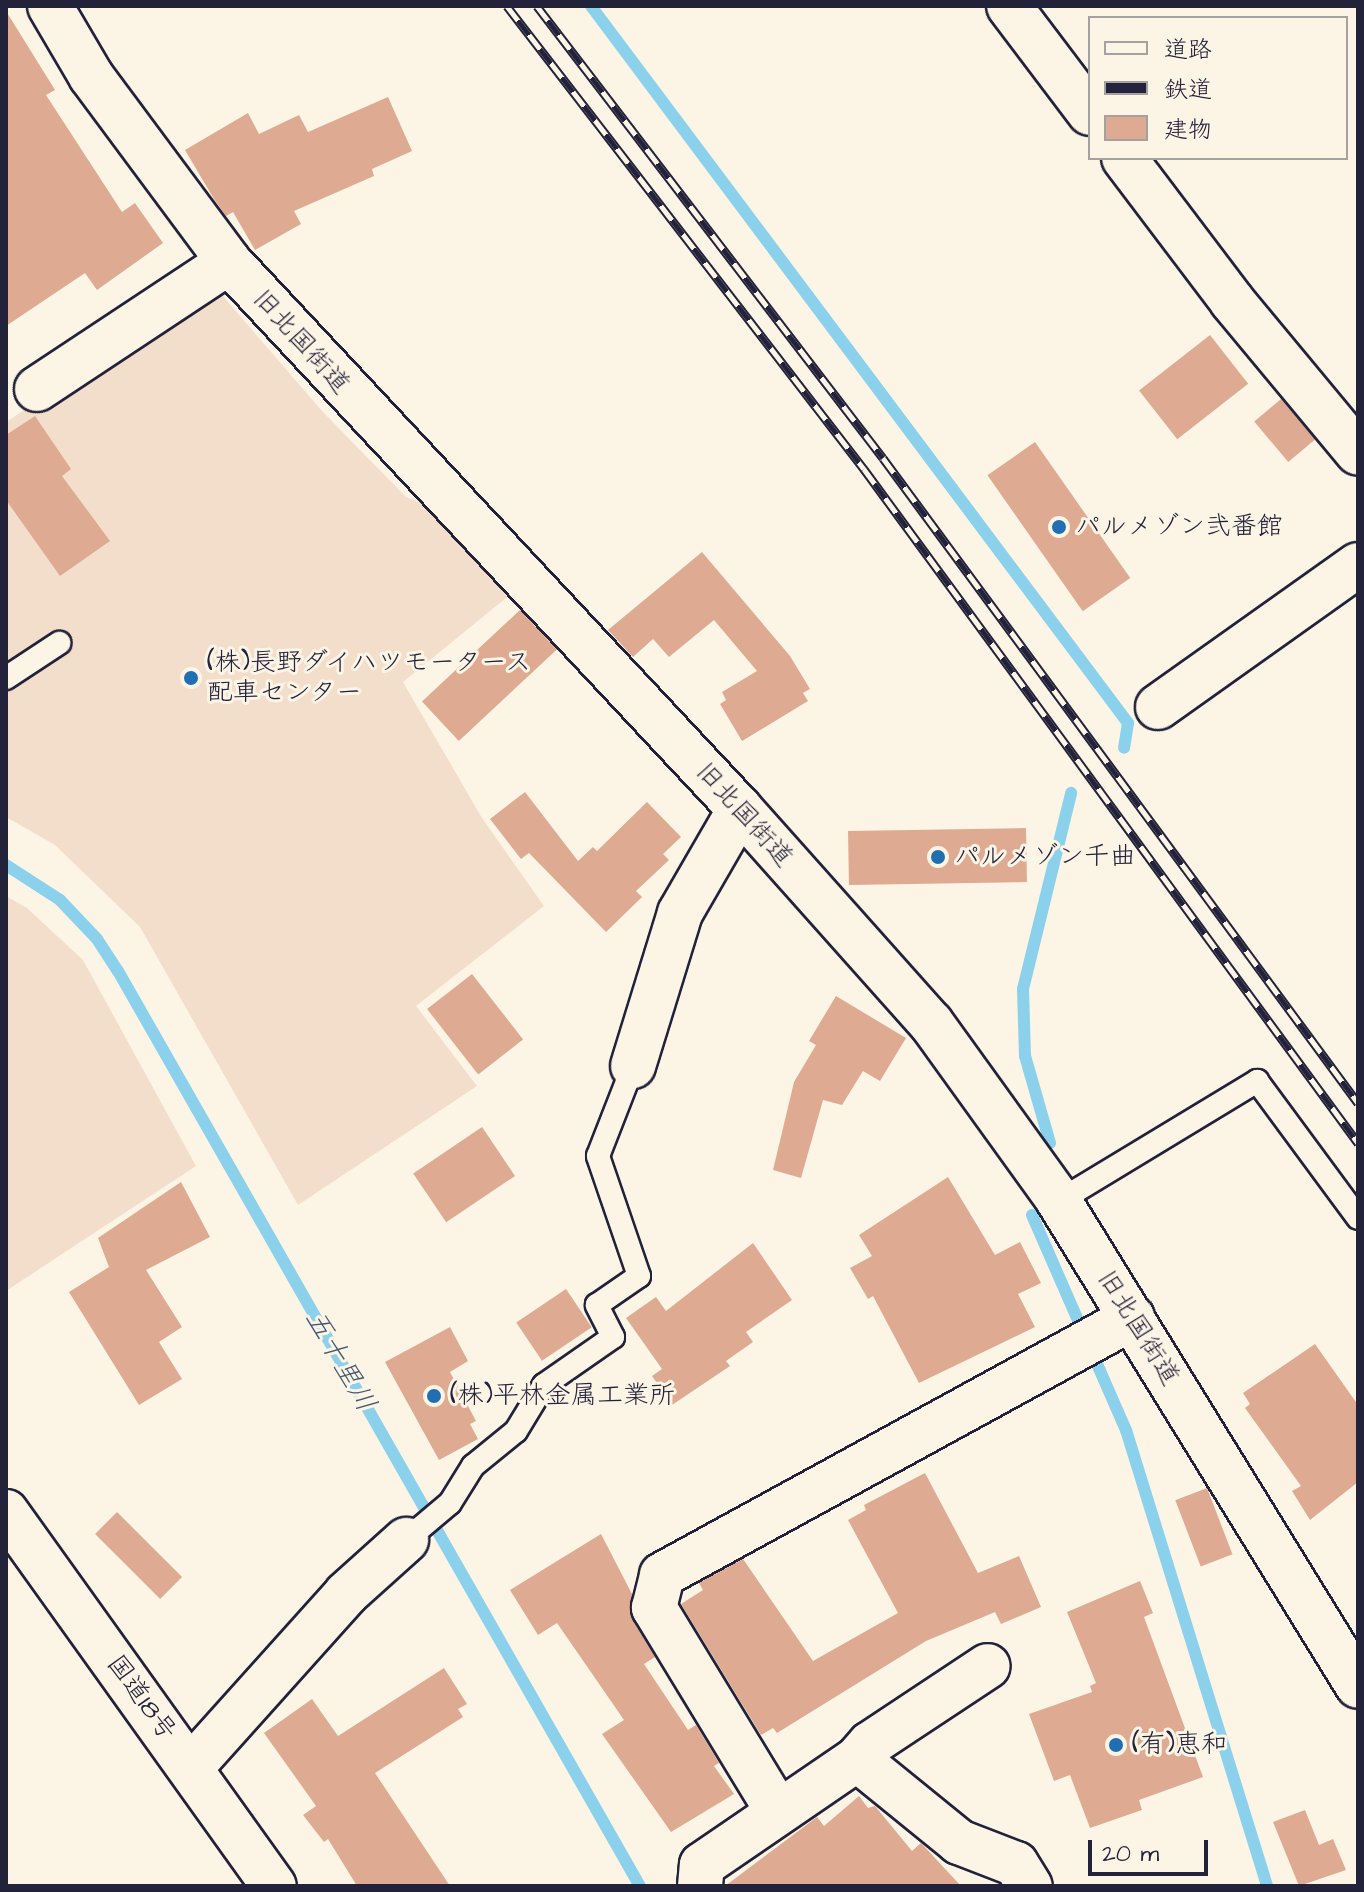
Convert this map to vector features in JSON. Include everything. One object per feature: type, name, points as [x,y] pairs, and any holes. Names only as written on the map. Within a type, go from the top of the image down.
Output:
[{"type":"main road","name":"旧北国街道","points":[[50,6],[91,76],[229,262],[740,809],[931,1023],[1059,1201],[1103,1334],[1358,1686]]},
{"type":"main road","points":[[1009,6],[1088,110]]},
{"type":"main road","points":[[1126,160],[1232,301],[1358,453]]},
{"type":"main road","points":[[37,389],[229,262]]},
{"type":"main road","points":[[1158,707],[1358,565]]},
{"type":"main road","points":[[633,1066],[680,913],[740,809]]},
{"type":"main road","points":[[777,1810],[654,1608],[662,1575],[1103,1334]]},
{"type":"main road","name":"国道18号","points":[[6,1512],[274,1886]]},
{"type":"main road","points":[[191,1767],[346,1594],[408,1536]]},
{"type":"main road","points":[[700,1886],[702,1865],[777,1810],[857,1759],[870,1744],[988,1666]]},
{"type":"main road","points":[[857,1759],[959,1842],[1016,1864],[1030,1886]]},
{"type":"lane","points":[[6,678],[59,643]]},
{"type":"lane","points":[[408,1536],[450,1503],[473,1466],[516,1431],[544,1385],[613,1337],[597,1305],[639,1276],[598,1156],[633,1066]]},
{"type":"lane","points":[[1059,1201],[1257,1081],[1358,1218]]},
{"type":"shaded area","points":[[215,287],[323,412],[406,497],[434,508],[512,593],[403,682],[482,818],[544,906],[416,1006],[477,1086],[298,1205],[140,927],[55,845],[6,817],[6,422]]},
{"type":"shaded area","points":[[6,896],[27,908],[83,960],[196,1166],[6,1291]]},
{"type":"building","points":[[6,11],[55,90],[46,95],[122,212],[135,203],[163,243],[97,290],[85,273],[6,326]]},
{"type":"building","points":[[388,97],[412,151],[372,169],[374,176],[294,211],[301,224],[255,250],[233,212],[226,216],[214,199],[185,150],[248,113],[259,134],[299,115],[308,132]]},
{"type":"building","points":[[1210,335],[1248,384],[1177,439],[1139,390]]},
{"type":"building","points":[[1281,399],[1315,440],[1288,462],[1254,421]]},
{"type":"building","points":[[35,416],[71,469],[62,476],[110,541],[60,576],[6,500],[6,435]]},
{"type":"building","name":"パルメゾン弐番館","points":[[1035,442],[1130,578],[1083,611],[987,475]]},
{"type":"building","points":[[702,552],[790,656],[810,689],[803,693],[808,701],[742,741],[720,704],[726,700],[722,692],[757,671],[714,620],[669,657],[653,639],[633,657],[608,630]]},
{"type":"building","points":[[520,610],[557,649],[459,741],[422,701]]},
{"type":"building","points":[[525,792],[578,861],[593,847],[597,851],[647,802],[681,837],[663,854],[669,860],[636,891],[642,897],[606,932],[529,853],[521,859],[490,819]]},
{"type":"building","name":"パルメゾン千曲","points":[[1026,828],[1027,882],[849,885],[848,831]]},
{"type":"building","points":[[472,974],[523,1039],[478,1074],[427,1009]]},
{"type":"building","points":[[836,996],[906,1038],[880,1081],[863,1071],[842,1105],[823,1100],[801,1178],[773,1170],[794,1082],[816,1045],[809,1041]]},
{"type":"building","points":[[482,1127],[515,1176],[446,1222],[413,1173]]},
{"type":"building","points":[[948,1177],[995,1255],[1020,1242],[1041,1283],[1018,1294],[1035,1327],[919,1383],[873,1296],[868,1299],[850,1268],[872,1256],[859,1235]]},
{"type":"building","points":[[181,1182],[210,1237],[146,1270],[182,1327],[159,1342],[182,1379],[139,1405],[69,1292],[109,1267],[98,1238]]},
{"type":"building","points":[[753,1243],[792,1300],[746,1332],[753,1342],[726,1361],[730,1366],[672,1405],[652,1376],[662,1369],[626,1318],[656,1297],[666,1311]]},
{"type":"building","name":"(株)平林金属工業所","points":[[566,1289],[592,1327],[542,1361],[516,1323]]},
{"type":"building","name":"(株)平林金属工業所","points":[[450,1327],[468,1361],[450,1372],[476,1421],[470,1424],[478,1439],[439,1460],[385,1362]]},
{"type":"building","points":[[1315,1344],[1358,1405],[1358,1482],[1310,1520],[1292,1491],[1301,1486],[1245,1408],[1250,1404],[1243,1393]]},
{"type":"building","points":[[925,1473],[978,1573],[1019,1556],[1041,1607],[1001,1624],[995,1612],[926,1641],[777,1733],[773,1728],[761,1735],[681,1604],[703,1590],[699,1583],[743,1559],[813,1661],[898,1613],[848,1520],[866,1510],[864,1505]]},
{"type":"building","points":[[1207,1488],[1232,1554],[1201,1566],[1175,1500]]},
{"type":"building","points":[[117,1512],[182,1577],[160,1599],[95,1534]]},
{"type":"building","points":[[601,1534],[632,1594],[633,1621],[655,1657],[644,1664],[688,1730],[696,1725],[719,1763],[714,1766],[734,1794],[671,1832],[602,1734],[624,1720],[557,1623],[538,1635],[510,1590]]},
{"type":"building","name":"(有)恵和","points":[[1140,1581],[1153,1613],[1144,1617],[1203,1777],[1139,1800],[1142,1810],[1090,1828],[1070,1775],[1054,1781],[1029,1714],[1092,1692],[1090,1686],[1096,1683],[1067,1612]]},
{"type":"building","points":[[444,1668],[467,1704],[458,1709],[463,1717],[375,1773],[450,1886],[357,1886],[328,1839],[324,1842],[303,1815],[316,1806],[264,1733],[312,1699],[338,1736]]},
{"type":"building","points":[[859,1796],[868,1808],[875,1806],[912,1851],[921,1843],[961,1886],[725,1886],[817,1817],[824,1826]]},
{"type":"building","points":[[1305,1810],[1319,1845],[1333,1839],[1346,1870],[1299,1886],[1273,1822]]},
{"type":"waterway","points":[[591,6],[1128,723],[1124,748]]},
{"type":"waterway","points":[[1050,1143],[1025,1056],[1023,989],[1071,793]]},
{"type":"waterway","name":"五十里川","points":[[6,865],[60,900],[97,939],[118,971],[640,1886]]},
{"type":"waterway","points":[[1032,1215],[1126,1430],[1267,1886]]},
{"type":"railway","points":[[507,6],[864,469],[1358,1143]]},
{"type":"railway","points":[[537,6],[883,458],[1358,1103]]},
{"type":"place","name":"パルメゾン弐番館","points":[[1059,527]]},
{"type":"place","name":"(株)長野ダイハツモータース 配車センター","points":[[191,678]]},
{"type":"place","name":"パルメゾン千曲","points":[[938,857]]},
{"type":"place","name":"(株)平林金属工業所","points":[[434,1396]]},
{"type":"place","name":"(有)恵和","points":[[1116,1745]]}]
